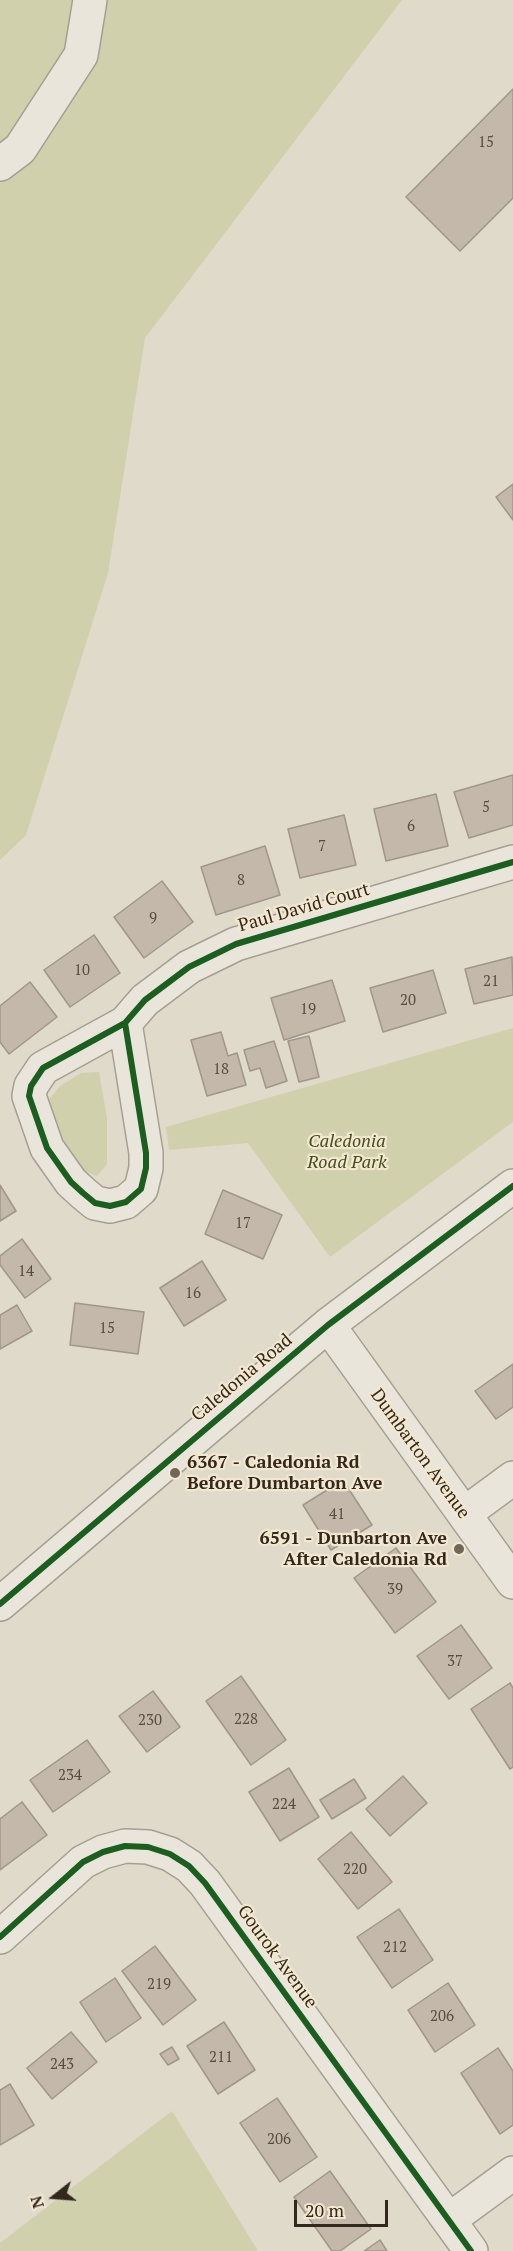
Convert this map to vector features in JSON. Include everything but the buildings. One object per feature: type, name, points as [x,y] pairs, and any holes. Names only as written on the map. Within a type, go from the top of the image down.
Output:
[{"type":"street","points":[[0,164],[20,149],[81,55],[90,0]]},
{"type":"street","name":"Paul David Court","points":[[125,1023],[146,1153],[146,1168],[141,1189],[126,1202],[110,1206],[91,1200],[71,1182],[47,1148],[29,1096],[31,1086],[44,1068],[125,1023],[145,1000],[189,967],[236,944],[513,862]]},
{"type":"street","name":"Caledonia Road","points":[[0,1604],[328,1325],[513,1186]]},
{"type":"street","name":"Dumbarton Avenue","points":[[328,1325],[513,1582]]},
{"type":"street","points":[[464,1514],[513,1478]]},
{"type":"street","name":"Gourok Avenue","points":[[0,1936],[83,1862],[103,1852],[125,1846],[148,1847],[170,1854],[189,1866],[212,1892],[471,2251]]},
{"type":"street","points":[[449,2220],[513,2174]]},
{"type":"green space","points":[[0,0],[402,0],[145,338],[108,573],[26,835],[0,860]]},
{"type":"green space","name":"Caledonia Road Park","points":[[513,1028],[513,1122],[330,1257],[248,1143],[169,1150],[166,1127]]},
{"type":"green space","points":[[99,1072],[107,1118],[107,1164],[97,1176],[81,1170],[52,1126],[47,1102],[60,1086],[81,1073]]},
{"type":"green space","points":[[172,2111],[258,2251],[0,2251],[0,2243]]},
{"type":"cycle path","points":[[125,1023],[146,1153],[146,1168],[141,1189],[126,1202],[110,1206],[95,1203],[71,1182],[47,1148],[29,1096],[31,1086],[43,1068],[125,1023],[145,1000],[189,967],[236,944],[513,862]]},
{"type":"cycle path","points":[[0,1604],[328,1325],[513,1186]]},
{"type":"cycle path","points":[[0,1937],[83,1862],[103,1852],[125,1846],[148,1847],[170,1854],[189,1866],[205,1883],[471,2251]]},
{"type":"place","name":"6367 - Caledonia Rd Before Dumbarton Ave","points":[[175,1473]]},
{"type":"place","name":"6591 - Dunbarton Ave After Caledonia Rd","points":[[459,1549]]}]
